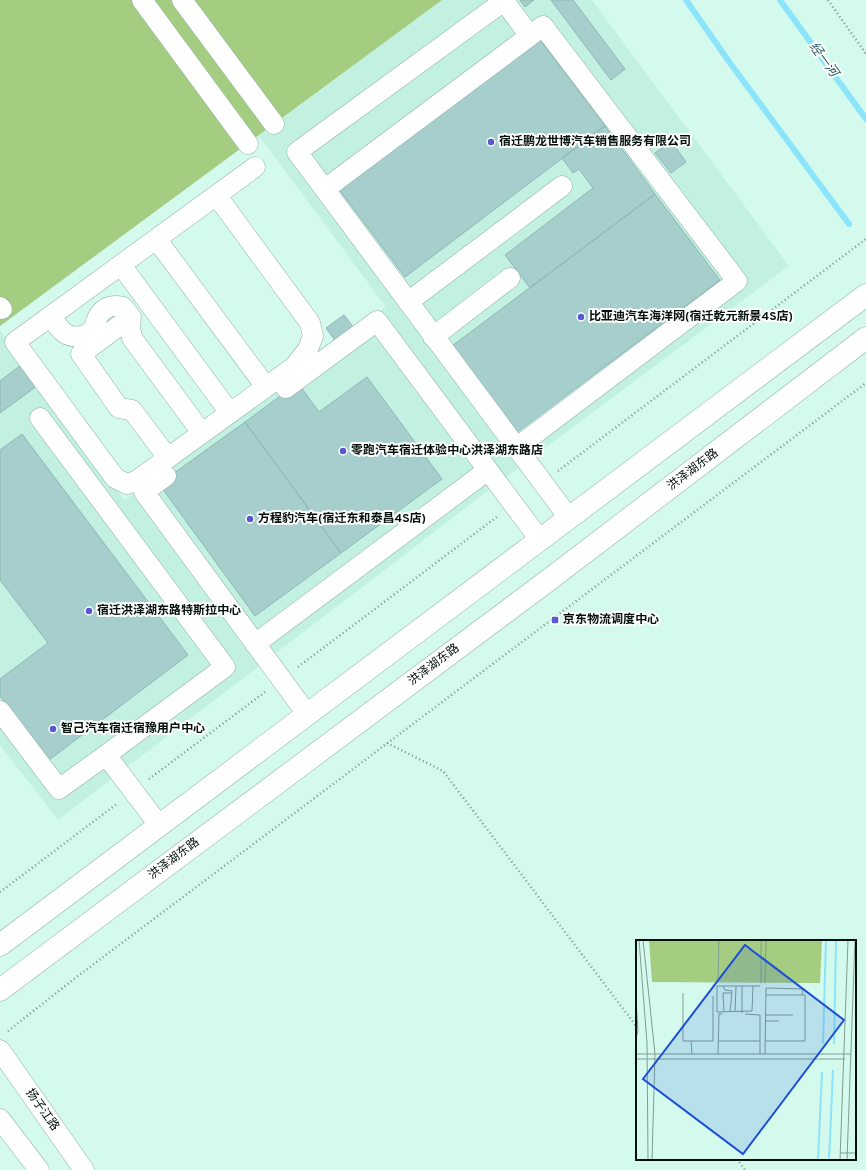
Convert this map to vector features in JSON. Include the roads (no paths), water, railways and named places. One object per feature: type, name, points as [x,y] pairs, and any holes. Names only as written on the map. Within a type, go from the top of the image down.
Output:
[{"type":"main road","points":[[0,945],[866,295]]},
{"type":"main road","name":"洪泽湖东路","points":[[0,990],[550,579],[866,338]]},
{"type":"street","points":[[142,0],[248,144]]},
{"type":"street","points":[[182,0],[274,124]]},
{"type":"street","points":[[530,36],[504,1],[297,152],[569,518]]},
{"type":"street","points":[[325,189],[543,26],[737,281],[516,448]]},
{"type":"street","points":[[255,167],[157,240],[15,342],[115,478],[127,484],[140,487],[308,714]]},
{"type":"street","points":[[408,302],[562,186]]},
{"type":"street","points":[[140,487],[168,458],[295,366],[308,349],[313,336],[310,323],[217,196]]},
{"type":"street","points":[[157,240],[266,387]]},
{"type":"street","points":[[121,265],[230,413]]},
{"type":"street","points":[[433,337],[510,278]]},
{"type":"street","points":[[51,316],[63,332],[71,336],[79,336],[88,334],[94,328],[102,311],[107,306],[118,305],[123,307],[131,317],[130,327],[132,338],[202,433]]},
{"type":"street","points":[[131,317],[81,354],[119,408],[132,410],[168,458]]},
{"type":"street","points":[[140,487],[377,321],[540,540]]},
{"type":"street","points":[[0,711],[58,789],[225,667],[40,418]]},
{"type":"street","points":[[255,644],[488,470]]},
{"type":"street","points":[[106,755],[159,825]]},
{"type":"street","name":"扬子江路","points":[[3,1041],[84,1170]]},
{"type":"street","points":[[0,1119],[39,1170]]},
{"type":"waterway","points":[[686,0],[730,63],[849,224]]},
{"type":"waterway","name":"经一河","points":[[780,0],[866,119]]},
{"type":"place","name":"宿迁鹏龙世博汽车销售服务有限公司","points":[[491,142]]},
{"type":"place","name":"比亚迪汽车海洋网(宿迁乾元新景4S店)","points":[[581,317]]},
{"type":"place","name":"零跑汽车宿迁体验中心洪泽湖东路店","points":[[343,451]]},
{"type":"place","name":"方程豹汽车(宿迁东和泰昌4S店)","points":[[250,519]]},
{"type":"place","name":"宿迁洪泽湖东路特斯拉中心","points":[[89,611]]},
{"type":"place","name":"京东物流调度中心","points":[[555,620]]},
{"type":"place","name":"智己汽车宿迁宿豫用户中心","points":[[53,729]]}]
